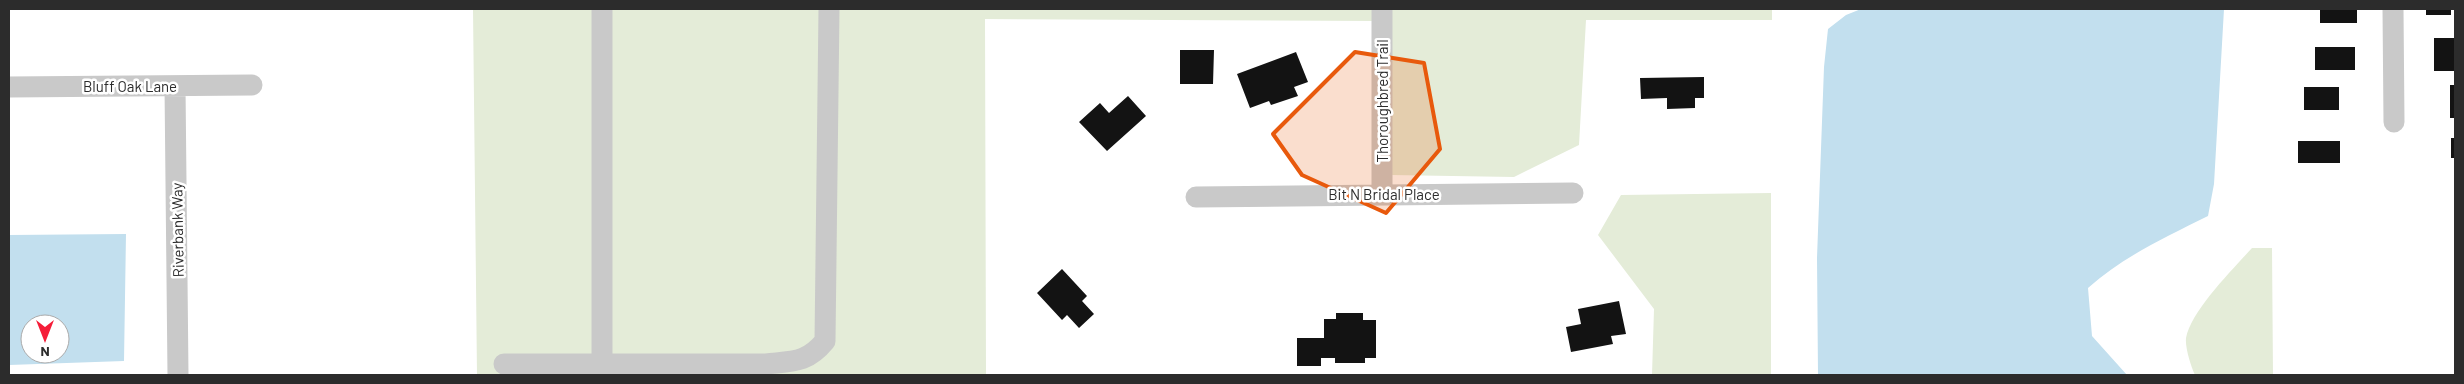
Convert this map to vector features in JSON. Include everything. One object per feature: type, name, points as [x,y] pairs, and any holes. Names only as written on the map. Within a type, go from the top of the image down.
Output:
[{"type":"street","points":[[602,9],[602,364]]},
{"type":"street","points":[[504,364],[766,364],[798,361],[815,354],[825,341],[829,9]]},
{"type":"street","name":"Thoroughbred Trail","points":[[1382,9],[1382,194]]},
{"type":"street","points":[[2393,9],[2394,122]]},
{"type":"street","name":"Bluff Oak Lane","points":[[9,87],[252,85]]},
{"type":"street","name":"Riverbank Way","points":[[176,86],[178,375]]},
{"type":"street","name":"Bit N Bridal Place","points":[[1196,197],[1382,194],[1572,194]]},
{"type":"highlighted area","points":[[1355,52],[1424,63],[1440,149],[1386,213],[1302,175],[1273,134]]},
{"type":"green space","points":[[473,9],[1374,9],[1374,21],[985,19],[986,375],[477,375]]},
{"type":"green space","points":[[1391,9],[1772,9],[1772,20],[1586,20],[1579,145],[1514,177],[1391,175]]},
{"type":"green space","points":[[1771,193],[1771,375],[1652,375],[1654,309],[1598,235],[1621,195]]},
{"type":"green space","points":[[2252,248],[2272,248],[2273,375],[2195,375],[2186,347],[2189,327],[2204,303]]},
{"type":"water","points":[[1861,9],[2224,9],[2214,184],[2208,216],[2116,266],[2088,288],[2092,336],[2127,375],[1818,375],[1817,258],[1824,67],[1828,29],[1846,15]]},
{"type":"water","points":[[126,234],[124,361],[70,363],[70,314],[20,314],[20,364],[38,364],[9,365],[9,235]]},
{"type":"building","points":[[2320,9],[2357,9],[2357,23],[2320,23]]},
{"type":"building","points":[[2426,9],[2451,9],[2451,15],[2426,15]]},
{"type":"building","points":[[2434,38],[2455,38],[2455,71],[2434,71]]},
{"type":"building","points":[[2315,47],[2355,47],[2355,70],[2315,70]]},
{"type":"building","points":[[1180,50],[1214,50],[1213,84],[1180,84]]},
{"type":"building","points":[[1296,52],[1308,82],[1294,87],[1298,96],[1271,105],[1269,101],[1250,108],[1237,74]]},
{"type":"building","points":[[1704,77],[1704,98],[1695,98],[1695,108],[1667,109],[1667,98],[1641,99],[1640,78]]},
{"type":"building","points":[[2450,85],[2455,85],[2455,118],[2450,118]]},
{"type":"building","points":[[2304,87],[2339,87],[2339,110],[2304,110]]},
{"type":"building","points":[[1128,96],[1146,116],[1107,151],[1079,122],[1100,103],[1109,113]]},
{"type":"building","points":[[2451,138],[2455,138],[2455,158],[2451,158]]},
{"type":"building","points":[[2298,141],[2340,141],[2340,163],[2298,163]]},
{"type":"building","points":[[1062,269],[1087,296],[1082,301],[1094,314],[1079,328],[1067,315],[1062,320],[1037,293]]},
{"type":"building","points":[[1619,301],[1626,334],[1611,336],[1613,344],[1571,352],[1566,327],[1581,324],[1578,309]]},
{"type":"building","points":[[1336,313],[1363,313],[1363,320],[1376,320],[1376,358],[1365,358],[1365,363],[1335,363],[1335,358],[1321,358],[1321,366],[1297,366],[1297,338],[1324,338],[1324,319],[1336,319]]}]
